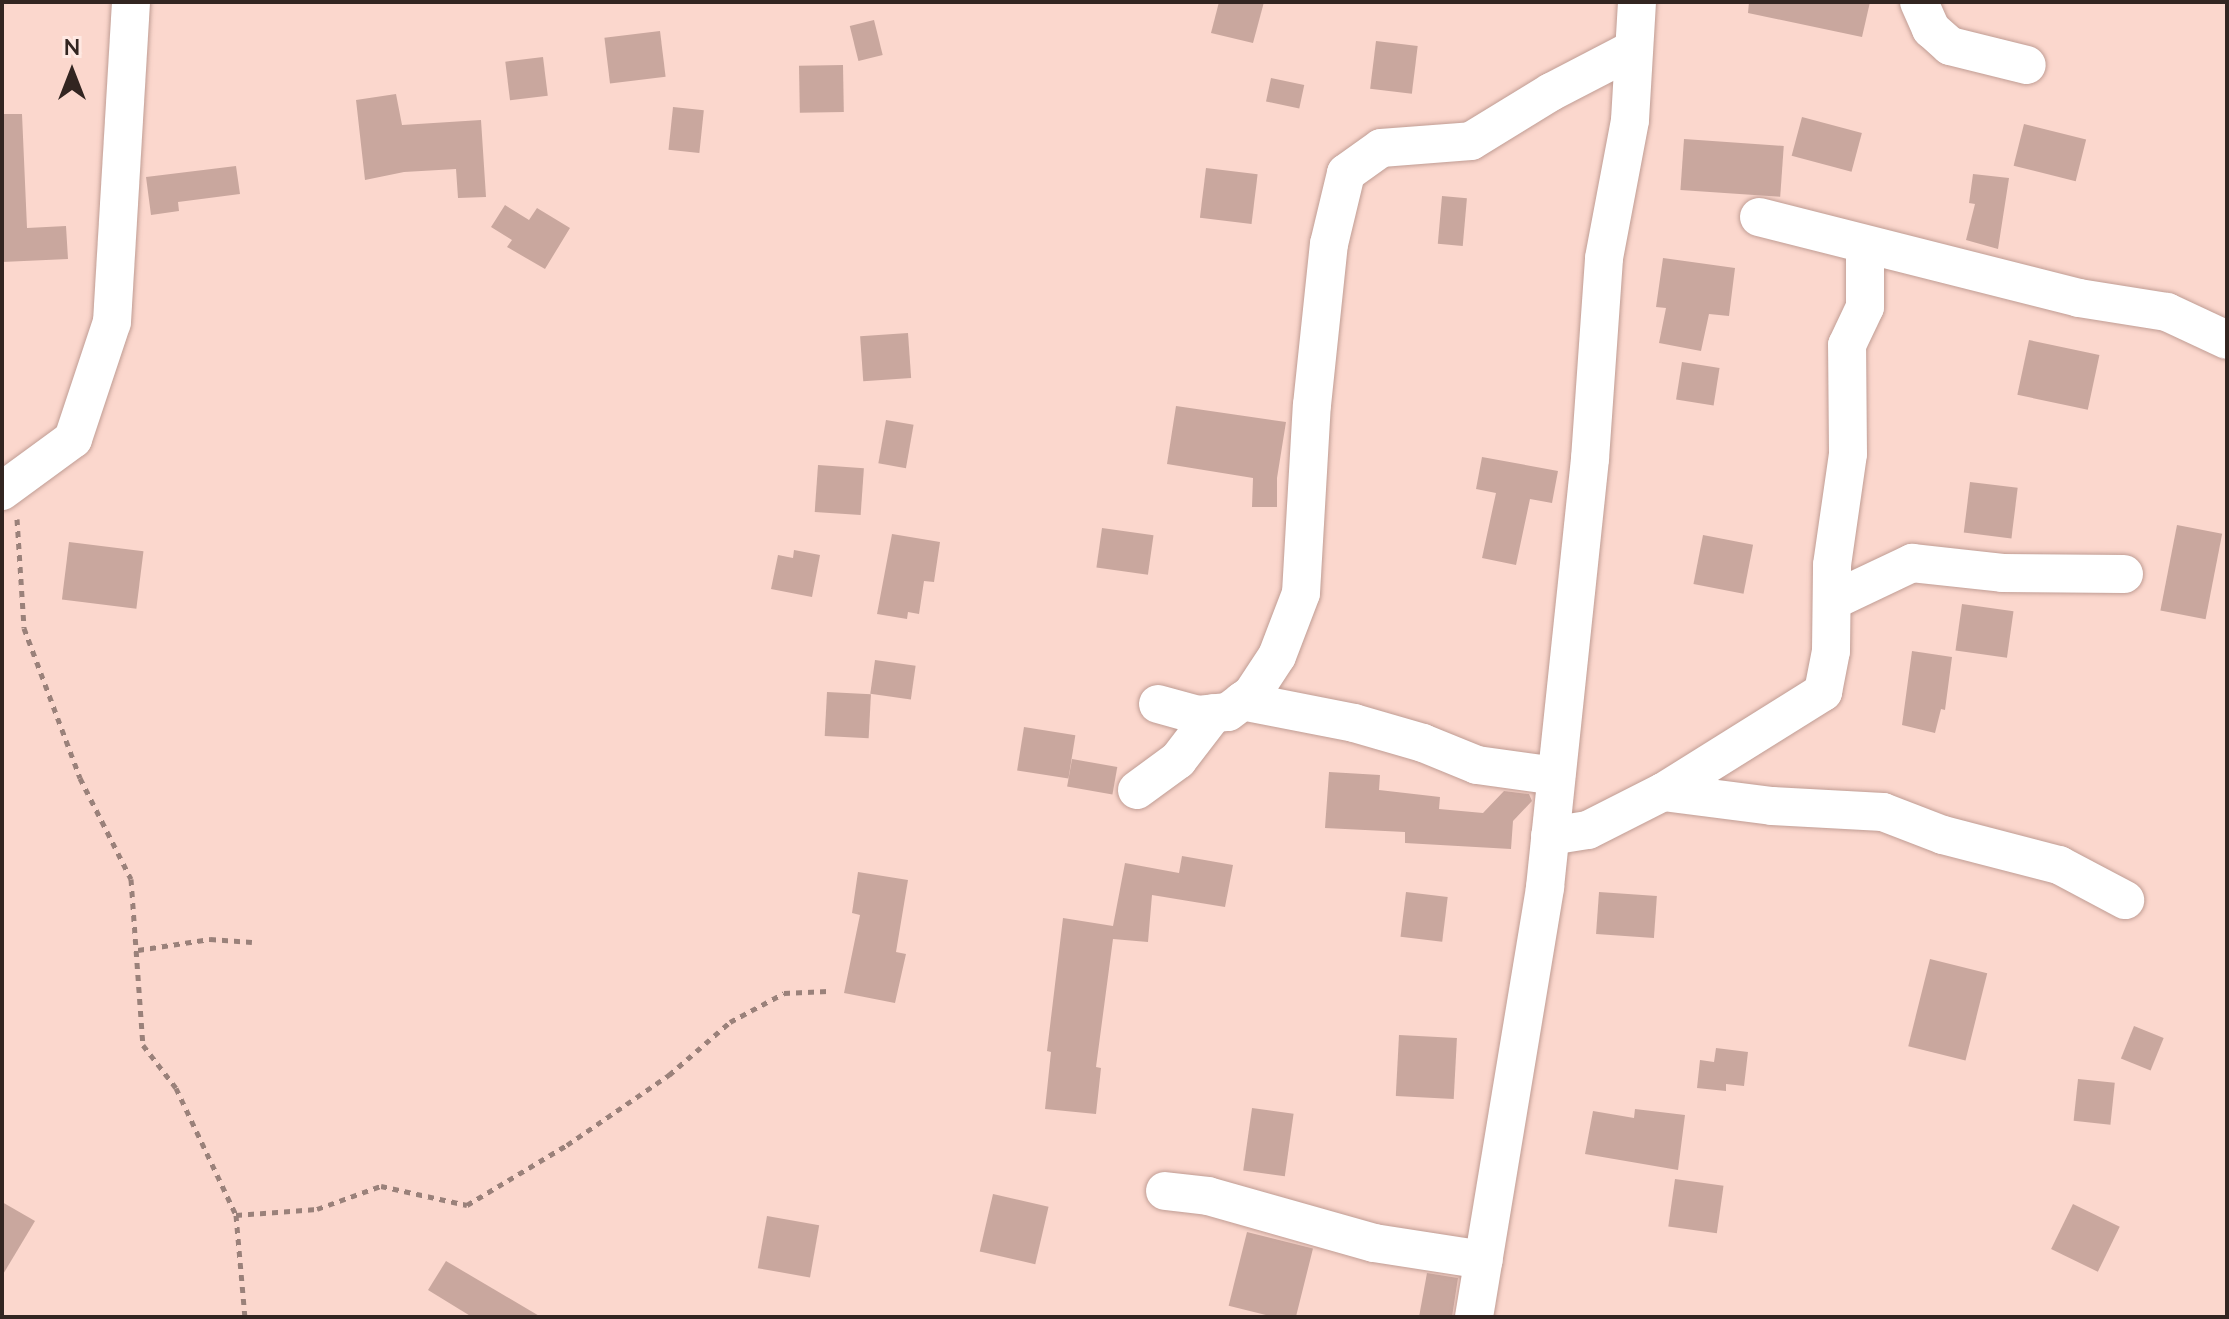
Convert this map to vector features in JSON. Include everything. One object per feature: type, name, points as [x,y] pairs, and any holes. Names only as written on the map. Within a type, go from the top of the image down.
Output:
[{"type":"street","points":[[8,486],[73,439],[112,322],[131,2]]},
{"type":"street","points":[[1474,1317],[1550,836],[1590,459],[1604,258],[1630,120],[1637,2]]},
{"type":"street","points":[[1919,2],[1931,29],[1950,46],[2027,65]]},
{"type":"street","points":[[1158,704],[1198,715],[1228,707],[1252,694],[1277,656],[1301,593],[1302,531],[1310,491],[1312,405],[1329,244],[1346,173],[1381,148],[1471,141],[1551,92],[1634,49]]},
{"type":"street","points":[[1759,217],[2079,298],[2167,312],[2227,340]]},
{"type":"street","points":[[1550,836],[1588,830],[1663,792],[1823,692],[1831,651],[1832,565],[1848,454],[1847,345],[1865,307],[1865,245]]},
{"type":"street","points":[[1832,601],[1912,563],[2002,573],[2124,574]]},
{"type":"street","points":[[1228,707],[1354,723],[1423,743],[1477,765],[1556,776]]},
{"type":"street","points":[[1137,790],[1178,760],[1228,707]]},
{"type":"street","points":[[1663,792],[1772,806],[1883,812],[1943,835],[2059,865],[2125,900]]},
{"type":"street","points":[[1165,1191],[1208,1196],[1374,1243],[1484,1260]]},
{"type":"path","points":[[8,486],[24,628],[80,778],[131,879],[143,1045],[176,1088],[236,1215],[245,1317]]},
{"type":"path","points":[[138,950],[210,939],[252,942]]},
{"type":"path","points":[[236,1215],[317,1209],[381,1186],[467,1205],[567,1145],[656,1084],[730,1022],[784,993],[828,991]]},
{"type":"building","points":[[1219,2],[1264,2],[1253,43],[1211,33]]},
{"type":"building","points":[[1749,2],[1870,2],[1862,37],[1748,13]]},
{"type":"building","points":[[874,20],[883,55],[858,61],[850,26]]},
{"type":"building","points":[[660,31],[666,77],[610,83],[604,38]]},
{"type":"building","points":[[1376,41],[1418,46],[1412,94],[1370,89]]},
{"type":"building","points":[[543,57],[548,96],[510,100],[505,62]]},
{"type":"building","points":[[843,65],[844,112],[800,113],[799,66]]},
{"type":"building","points":[[1271,78],[1304,85],[1299,109],[1266,101]]},
{"type":"building","points":[[396,94],[402,125],[481,120],[486,197],[458,198],[456,169],[404,172],[365,180],[356,100]]},
{"type":"building","points":[[673,107],[704,110],[699,153],[669,150]]},
{"type":"building","points":[[2,114],[22,114],[27,228],[66,226],[68,259],[2,262]]},
{"type":"building","points":[[1802,117],[1862,133],[1852,172],[1792,156]]},
{"type":"building","points":[[2024,124],[2086,139],[2076,181],[2014,166]]},
{"type":"building","points":[[1684,139],[1784,146],[1780,197],[1680,190]]},
{"type":"building","points":[[236,166],[240,194],[178,202],[179,211],[151,215],[146,177]]},
{"type":"building","points":[[1206,168],[1258,174],[1252,224],[1200,218]]},
{"type":"building","points":[[1973,174],[2009,178],[1998,249],[1966,240],[1975,204],[1969,203]]},
{"type":"building","points":[[1442,196],[1467,198],[1463,246],[1438,244]]},
{"type":"building","points":[[505,205],[529,220],[537,208],[570,228],[545,269],[507,247],[512,240],[491,227]]},
{"type":"building","points":[[1663,258],[1735,268],[1729,316],[1709,314],[1701,351],[1659,343],[1666,308],[1656,307]]},
{"type":"building","points":[[908,333],[911,378],[863,381],[860,336]]},
{"type":"building","points":[[2029,340],[2099,355],[2088,410],[2017,395]]},
{"type":"building","points":[[1682,362],[1720,368],[1714,405],[1676,400]]},
{"type":"building","points":[[1176,406],[1286,422],[1277,478],[1277,507],[1252,507],[1253,478],[1167,464]]},
{"type":"building","points":[[886,420],[914,425],[906,468],[878,463]]},
{"type":"building","points":[[1482,457],[1558,471],[1552,503],[1530,499],[1516,565],[1482,558],[1496,493],[1476,489]]},
{"type":"building","points":[[818,465],[864,468],[861,515],[815,512]]},
{"type":"building","points":[[1970,482],[2018,488],[2011,538],[1964,533]]},
{"type":"building","points":[[2177,525],[2222,534],[2206,619],[2160,610]]},
{"type":"building","points":[[1102,528],[1153,535],[1148,575],[1096,568]]},
{"type":"building","points":[[892,534],[940,542],[934,582],[924,581],[919,614],[908,612],[907,619],[877,614]]},
{"type":"building","points":[[1703,535],[1753,545],[1744,594],[1693,584]]},
{"type":"building","points":[[69,542],[143,551],[136,609],[62,600]]},
{"type":"building","points":[[794,550],[820,555],[812,597],[771,589],[778,555],[793,558]]},
{"type":"building","points":[[1962,604],[2013,611],[2007,658],[1955,651]]},
{"type":"building","points":[[1912,651],[1952,657],[1945,710],[1941,709],[1935,733],[1902,725]]},
{"type":"building","points":[[875,660],[916,666],[911,699],[870,694]]},
{"type":"building","points":[[827,692],[871,694],[869,738],[825,736]]},
{"type":"building","points":[[1024,727],[1075,735],[1068,779],[1017,770]]},
{"type":"building","points":[[1072,759],[1117,767],[1112,795],[1067,787]]},
{"type":"building","points":[[1329,772],[1380,775],[1379,790],[1440,797],[1439,809],[1483,813],[1504,791],[1529,794],[1532,801],[1513,821],[1511,849],[1405,843],[1405,832],[1325,828]]},
{"type":"building","points":[[1182,856],[1233,865],[1225,907],[1152,895],[1148,942],[1113,939],[1096,1067],[1101,1068],[1096,1114],[1045,1109],[1051,1052],[1047,1051],[1063,918],[1113,926],[1125,863],[1179,873]]},
{"type":"building","points":[[858,872],[908,880],[896,952],[906,954],[895,1003],[844,993],[860,915],[852,913]]},
{"type":"building","points":[[1406,892],[1448,897],[1442,942],[1401,937]]},
{"type":"building","points":[[1599,892],[1657,896],[1654,938],[1596,934]]},
{"type":"building","points":[[1930,959],[1987,973],[1965,1061],[1908,1046]]},
{"type":"building","points":[[2134,1026],[2164,1038],[2151,1070],[2121,1058]]},
{"type":"building","points":[[1399,1035],[1457,1038],[1454,1099],[1396,1096]]},
{"type":"building","points":[[1716,1048],[1748,1052],[1744,1086],[1726,1084],[1726,1091],[1697,1088],[1700,1060],[1714,1062]]},
{"type":"building","points":[[2078,1079],[2115,1083],[2110,1125],[2074,1121]]},
{"type":"building","points":[[1252,1108],[1294,1114],[1285,1176],[1243,1170]]},
{"type":"building","points":[[1635,1109],[1685,1115],[1678,1170],[1585,1154],[1593,1111],[1634,1118]]},
{"type":"building","points":[[1675,1179],[1724,1186],[1717,1233],[1668,1227]]},
{"type":"building","points":[[993,1194],[1049,1207],[1035,1264],[980,1251]]},
{"type":"building","points":[[2,1202],[35,1221],[2,1276]]},
{"type":"building","points":[[2073,1204],[2120,1227],[2098,1272],[2051,1249]]},
{"type":"building","points":[[767,1216],[819,1225],[810,1277],[758,1268]]},
{"type":"building","points":[[1247,1232],[1313,1248],[1296,1317],[1274,1317],[1229,1306]]},
{"type":"building","points":[[446,1261],[541,1317],[472,1317],[428,1290]]},
{"type":"building","points":[[1427,1273],[1458,1278],[1452,1317],[1419,1317]]}]
